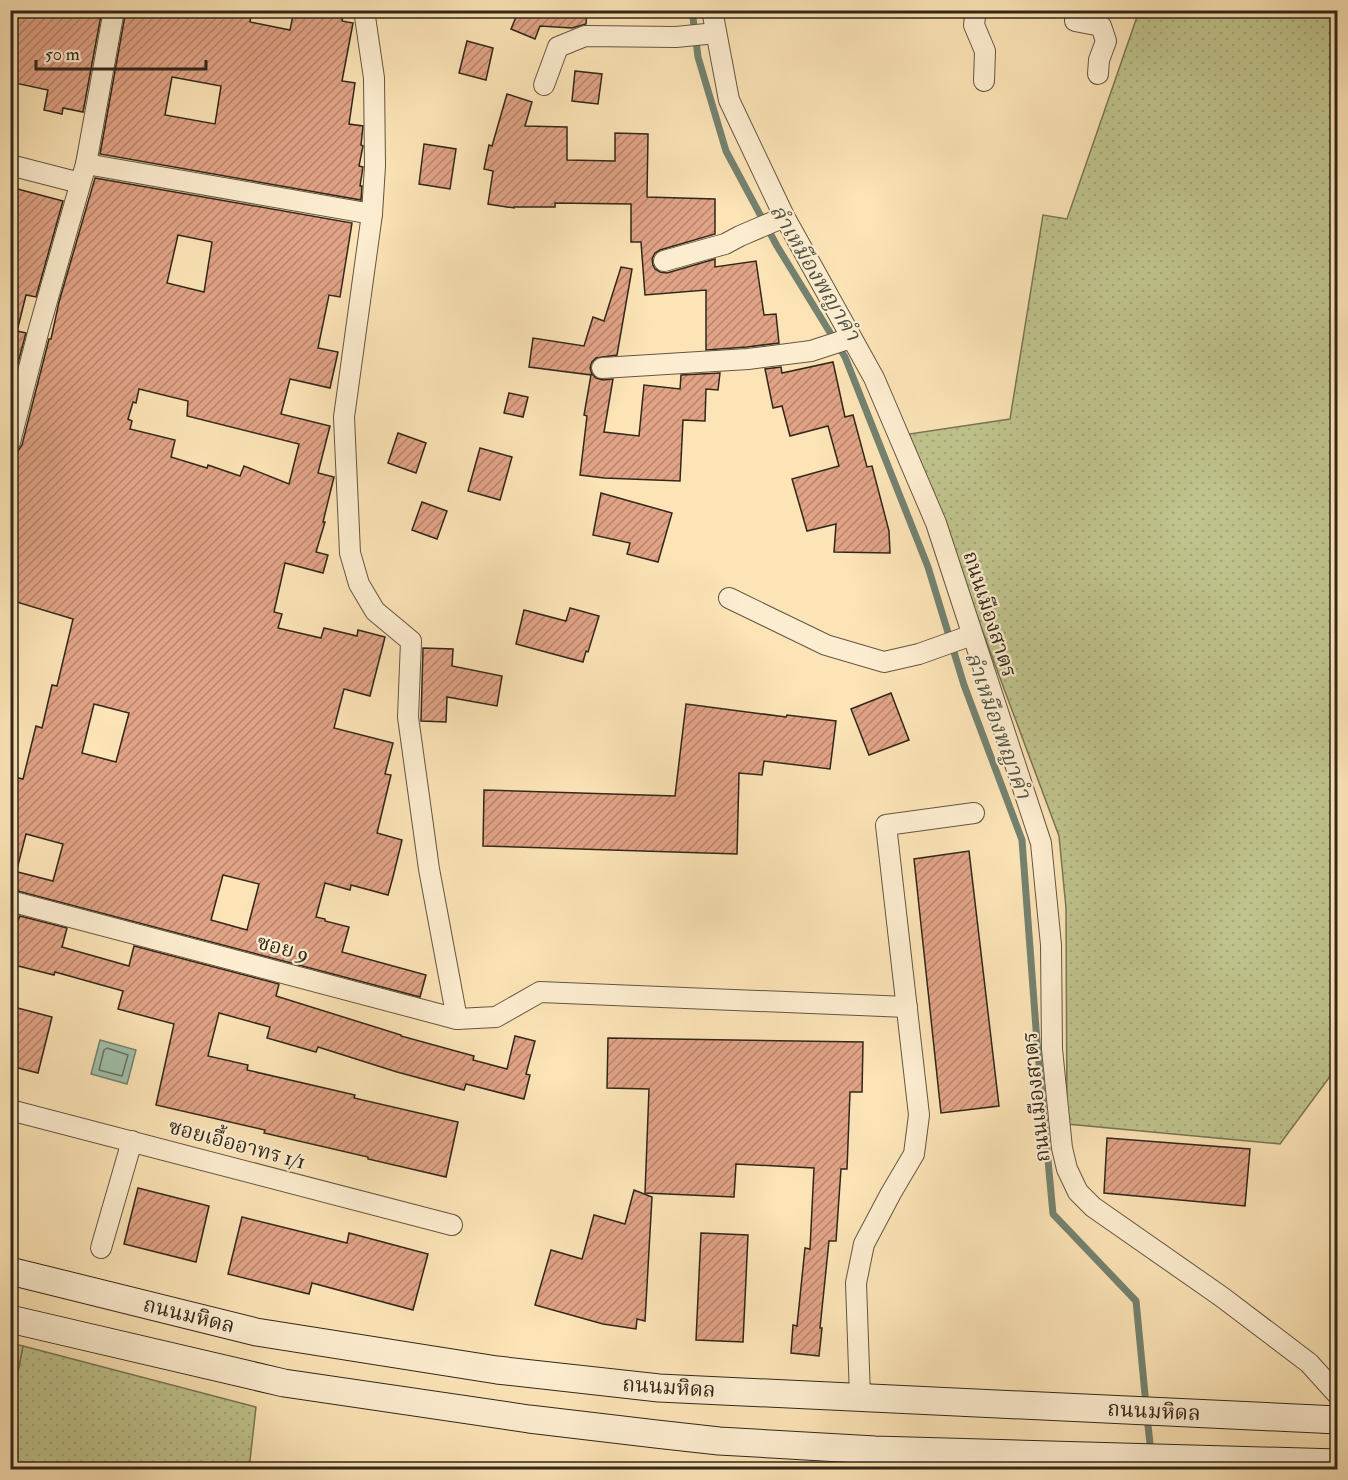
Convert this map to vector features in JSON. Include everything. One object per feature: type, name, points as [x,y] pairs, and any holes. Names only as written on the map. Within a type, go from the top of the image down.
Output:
[{"type":"main road","name":"ถนนมหิดล","points":[[10,1271],[256,1332],[497,1370],[659,1388],[1338,1420]]},
{"type":"main road","name":"ถนนมหิดล","points":[[10,1319],[284,1383],[529,1419],[719,1441],[875,1450],[1338,1463]]},
{"type":"street","points":[[10,442],[82,173],[114,10]]},
{"type":"street","points":[[364,10],[374,78],[375,166],[372,214],[344,417],[350,553],[359,584],[375,611],[411,641],[408,717],[429,869],[457,1019]]},
{"type":"street","name":"ถนนเมืองสาตร","points":[[712,10],[709,34],[729,100],[780,219],[846,339],[874,378],[936,523],[964,637],[1041,843],[1051,945],[1052,1049],[1062,1148],[1067,1169],[1078,1192],[1093,1207],[1231,1303],[1309,1363],[1338,1395]]},
{"type":"street","points":[[976,10],[974,25],[985,51],[984,81]]},
{"type":"street","points":[[1075,10],[1075,21],[1101,26],[1106,40],[1099,60],[1098,74]]},
{"type":"street","points":[[543,85],[558,47],[585,36],[676,37],[709,34]]},
{"type":"street","points":[[10,165],[372,214]]},
{"type":"street","points":[[664,261],[725,244],[780,219]]},
{"type":"street","points":[[602,368],[748,360],[811,351],[846,339]]},
{"type":"street","points":[[729,598],[826,645],[884,662],[919,654],[964,637]]},
{"type":"street","points":[[860,1397],[856,1283],[864,1244],[914,1154],[919,1115],[886,825],[974,813]]},
{"type":"street","name":"ซอย 9","points":[[10,901],[457,1019],[496,1017],[540,992],[907,1007]]},
{"type":"street","name":"ซอยเอื้ออาทร 1/1","points":[[10,1110],[452,1225]]},
{"type":"street","points":[[101,1248],[132,1142]]},
{"type":"green space","points":[[1139,11],[1337,11],[1337,1067],[1280,1144],[1067,1124],[1066,908],[1059,836],[909,434],[1010,419],[1043,215],[1067,219]]},
{"type":"green space","points":[[10,1343],[23,1346],[11,1406]]},
{"type":"green space","points":[[23,1346],[256,1407],[249,1469],[11,1470],[11,1406]]},
{"type":"water","points":[[100,1040],[136,1050],[127,1084],[91,1074]]},
{"type":"building","points":[[10,10],[102,10],[83,112],[63,108],[62,114],[44,110],[48,90],[10,82]]},
{"type":"building","points":[[126,10],[252,10],[250,22],[290,30],[294,10],[344,10],[342,21],[353,23],[342,81],[355,83],[349,124],[363,126],[361,145],[363,146],[359,166],[363,167],[360,186],[362,186],[361,200],[100,154]],"holes":[[[172,77],[221,86],[215,124],[165,115]]]},
{"type":"building","points":[[516,10],[587,10],[586,24],[572,28],[540,26],[535,39],[511,29]]},
{"type":"building","points":[[467,41],[493,48],[486,80],[459,73]]},
{"type":"building","points":[[575,71],[602,74],[598,104],[572,101]]},
{"type":"building","points":[[507,94],[532,102],[525,126],[567,127],[567,160],[615,161],[615,133],[648,134],[647,197],[715,199],[715,234],[660,250],[652,259],[655,269],[667,273],[715,259],[715,267],[756,261],[764,315],[776,314],[779,343],[706,350],[706,290],[645,295],[641,242],[631,242],[631,204],[555,203],[555,207],[514,208],[488,204],[493,171],[484,169],[489,145],[492,146]]},
{"type":"building","points":[[424,144],[456,149],[450,189],[419,184]]},
{"type":"building","points":[[95,178],[352,223],[340,297],[329,295],[318,348],[338,352],[330,388],[290,379],[281,414],[330,426],[318,473],[334,477],[316,552],[328,555],[323,573],[285,563],[274,612],[282,614],[278,628],[321,638],[324,628],[357,636],[358,630],[385,637],[370,696],[344,689],[334,728],[393,743],[385,774],[391,775],[377,833],[402,840],[393,877],[388,895],[351,885],[350,890],[325,883],[316,917],[349,927],[342,952],[426,975],[420,997],[10,889],[10,870],[53,881],[63,844],[26,834],[17,869],[10,868],[10,776],[23,779],[36,726],[42,728],[52,685],[57,686],[73,619],[10,600],[10,482],[18,451],[22,445],[49,339],[51,339],[59,302]],"holes":[[[178,235],[212,242],[204,292],[167,283]],[[139,389],[188,401],[187,416],[299,444],[289,484],[244,466],[240,476],[208,465],[207,468],[171,457],[175,440],[130,429],[132,421],[128,419],[133,402],[136,403]],[[94,704],[129,713],[116,762],[82,753]],[[223,875],[259,884],[247,930],[211,920]]]},
{"type":"building","points":[[10,187],[63,201],[36,297],[26,295],[17,331],[26,333],[10,392]]},
{"type":"building","points":[[621,267],[632,269],[617,355],[596,358],[590,368],[596,378],[613,379],[604,432],[639,436],[644,385],[680,389],[681,375],[720,373],[718,390],[706,389],[705,421],[683,420],[680,481],[580,475],[587,416],[584,415],[591,375],[529,367],[533,338],[584,346],[593,317],[604,321]]},
{"type":"building","points":[[833,362],[845,417],[853,415],[867,467],[872,466],[889,531],[890,553],[834,552],[836,524],[807,531],[792,479],[839,466],[828,426],[790,436],[782,406],[773,408],[765,369],[781,367],[782,373]]},
{"type":"building","points":[[509,393],[528,397],[523,417],[504,413]]},
{"type":"building","points":[[398,433],[426,443],[416,473],[388,463]]},
{"type":"building","points":[[480,448],[512,457],[500,500],[468,491]]},
{"type":"building","points":[[601,493],[672,513],[658,562],[627,554],[630,543],[593,535]]},
{"type":"building","points":[[422,502],[447,511],[437,539],[412,530]]},
{"type":"building","points":[[570,608],[599,616],[583,662],[516,644],[524,610],[566,621]]},
{"type":"building","points":[[423,648],[453,649],[452,666],[502,676],[497,706],[447,697],[446,722],[421,721]]},
{"type":"building","points":[[891,693],[909,740],[869,755],[851,709]]},
{"type":"building","points":[[686,704],[836,721],[830,769],[764,761],[762,775],[739,773],[737,854],[483,846],[484,790],[675,796]]},
{"type":"building","points":[[969,851],[999,1106],[941,1113],[914,859]]},
{"type":"building","points":[[20,916],[67,928],[62,947],[129,966],[134,946],[279,984],[276,996],[401,1036],[474,1056],[473,1060],[507,1069],[515,1036],[535,1041],[526,1074],[530,1075],[524,1099],[466,1084],[464,1090],[318,1047],[316,1052],[267,1038],[270,1027],[219,1013],[208,1056],[248,1065],[247,1070],[458,1122],[446,1177],[264,1133],[265,1130],[156,1105],[174,1024],[118,1009],[123,991],[55,972],[54,975],[10,964],[10,938]]},
{"type":"building","points":[[10,1006],[52,1017],[38,1073],[10,1066]]},
{"type":"building","points":[[608,1038],[863,1042],[862,1092],[850,1092],[847,1169],[841,1169],[836,1241],[829,1241],[819,1356],[791,1353],[793,1325],[797,1326],[805,1248],[810,1249],[814,1168],[736,1164],[734,1197],[645,1193],[649,1089],[607,1088]]},
{"type":"building","points":[[1107,1138],[1250,1149],[1245,1206],[1104,1193]]},
{"type":"building","points":[[138,1188],[209,1206],[196,1262],[124,1244]]},
{"type":"building","points":[[634,1190],[652,1197],[645,1321],[637,1319],[636,1329],[603,1324],[535,1305],[551,1250],[582,1259],[594,1215],[625,1224]]},
{"type":"building","points":[[242,1217],[347,1243],[349,1233],[428,1254],[413,1310],[312,1283],[309,1294],[228,1274]]},
{"type":"building","points":[[701,1233],[748,1235],[743,1342],[696,1340]]},
{"type":"waterway","name":"ลำเหมืองพญาคำ","points":[[692,10],[698,57],[726,151],[777,246],[845,357],[928,567],[964,685],[1022,840],[1053,1214],[1136,1301],[1146,1405]]},
{"type":"waterway","name":"ลำเหมืองพญาคำ","points":[[1147,1416],[1151,1453]]}]
